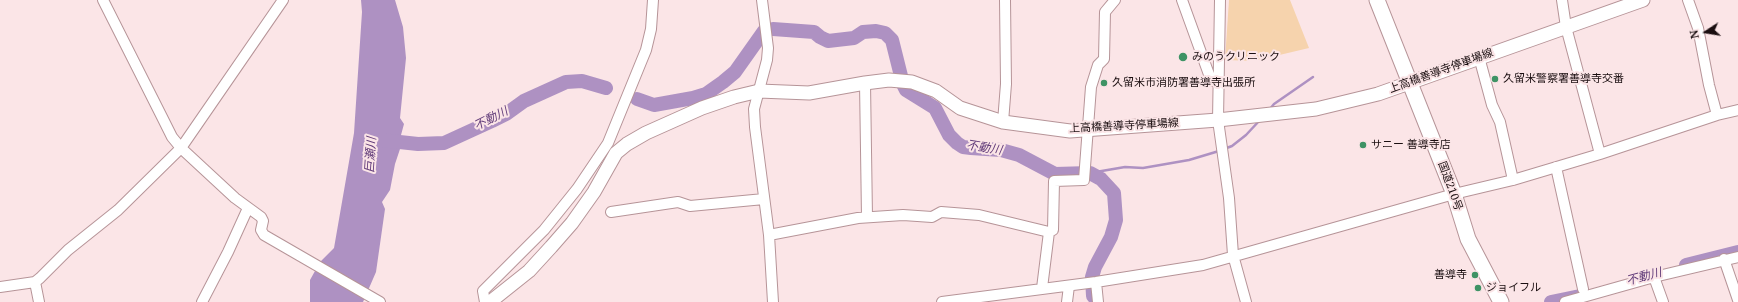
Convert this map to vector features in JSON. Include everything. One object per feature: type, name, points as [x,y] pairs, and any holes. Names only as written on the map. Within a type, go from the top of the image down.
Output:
[{"type":"highway","name":"国道210号","points":[[1377,0],[1411,81],[1454,194],[1468,239],[1501,302]]},
{"type":"main road","name":"上高橋善導寺停車場線","points":[[490,302],[529,271],[572,223],[594,192],[616,153],[627,144],[646,133],[702,108],[759,91],[809,93],[889,80],[912,82],[936,91],[960,108],[1002,122],[1070,131],[1218,120],[1316,109],[1378,94],[1411,81],[1643,0]]},
{"type":"street","points":[[103,0],[172,137],[181,148],[235,198],[261,216],[263,222],[261,230],[270,240],[380,302]]},
{"type":"street","points":[[0,286],[35,282],[68,250],[118,210],[181,148],[283,0]]},
{"type":"street","points":[[485,302],[483,291],[544,230],[577,189],[608,143],[646,50],[651,29],[653,0]]},
{"type":"street","points":[[762,0],[768,48],[754,109],[754,127],[769,235],[773,302]]},
{"type":"street","points":[[1002,122],[1006,84],[1005,0]]},
{"type":"street","points":[[1042,288],[1049,232],[1053,230],[1054,181],[1084,174],[1091,87],[1098,65],[1104,59],[1105,12],[1116,0]]},
{"type":"street","points":[[1182,0],[1211,80],[1219,84]]},
{"type":"street","points":[[1220,0],[1218,120],[1229,198],[1233,255],[1246,302]]},
{"type":"street","points":[[1562,0],[1566,27],[1600,154]]},
{"type":"street","points":[[1688,0],[1698,28],[1709,85],[1717,114]]},
{"type":"street","points":[[1479,57],[1492,105],[1500,122],[1513,180]]},
{"type":"street","points":[[865,83],[867,217]]},
{"type":"street","points":[[942,302],[1042,288],[1069,286],[1203,265],[1233,255],[1454,194],[1513,180],[1600,154],[1717,114],[1738,110]]},
{"type":"street","points":[[1556,167],[1583,289]]},
{"type":"street","points":[[611,212],[678,202],[690,206],[764,198]]},
{"type":"street","points":[[202,302],[228,252],[248,208]]},
{"type":"street","points":[[769,235],[797,231],[837,221],[867,217],[903,215],[932,217],[941,212],[979,215],[1049,232]]},
{"type":"street","points":[[1565,302],[1654,277],[1724,259],[1738,257]]},
{"type":"street","points":[[1724,259],[1738,300]]},
{"type":"street","points":[[1654,277],[1663,302]]},
{"type":"street","points":[[35,282],[39,302]]},
{"type":"street","points":[[1096,282],[1098,302]]},
{"type":"street","points":[[1067,302],[1069,286]]},
{"type":"shaded area","points":[[1229,0],[1290,0],[1309,48],[1254,61],[1225,60]]},
{"type":"water","name":"巨瀬川","points":[[361,0],[395,0],[403,27],[406,58],[400,118],[404,124],[401,135],[400,149],[395,164],[390,190],[382,202],[385,209],[376,272],[363,302],[310,302],[310,280],[320,262],[334,248],[354,133],[362,12]]},
{"type":"waterway","name":"不動川","points":[[773,29],[814,32],[828,41],[854,38],[863,32],[876,31],[885,33],[892,40],[903,84],[906,90],[935,108],[949,135],[957,143],[963,147],[1001,150],[1019,155],[1055,174],[1090,173],[1101,179],[1114,193],[1116,220],[1111,237],[1095,267],[1092,277],[1093,296]]},
{"type":"waterway","name":"不動川","points":[[637,99],[654,105],[693,98],[706,94],[735,72],[764,31]]},
{"type":"waterway","points":[[1270,109],[1274,104],[1313,77]]},
{"type":"waterway","name":"不動川","points":[[381,140],[418,144],[444,143],[492,121],[506,114],[524,101],[566,82],[582,81],[606,88]]},
{"type":"waterway","points":[[1224,149],[1232,146],[1246,135],[1260,120]]},
{"type":"waterway","points":[[1090,173],[1125,167],[1143,168],[1189,160],[1219,151]]},
{"type":"waterway","name":"不動川","points":[[1686,265],[1738,252]]},
{"type":"waterway","name":"不動川","points":[[1551,302],[1580,296]]},
{"type":"place","name":"みのうクリニック","points":[[1183,57]]},
{"type":"place","name":"久留米警察署善導寺交番","points":[[1495,79]]},
{"type":"place","name":"久留米市消防署善導寺出張所","points":[[1104,83]]},
{"type":"place","name":"サニー 善導寺店","points":[[1363,145]]},
{"type":"place","name":"善導寺","points":[[1475,275]]},
{"type":"place","name":"ジョイフル","points":[[1478,288]]}]
